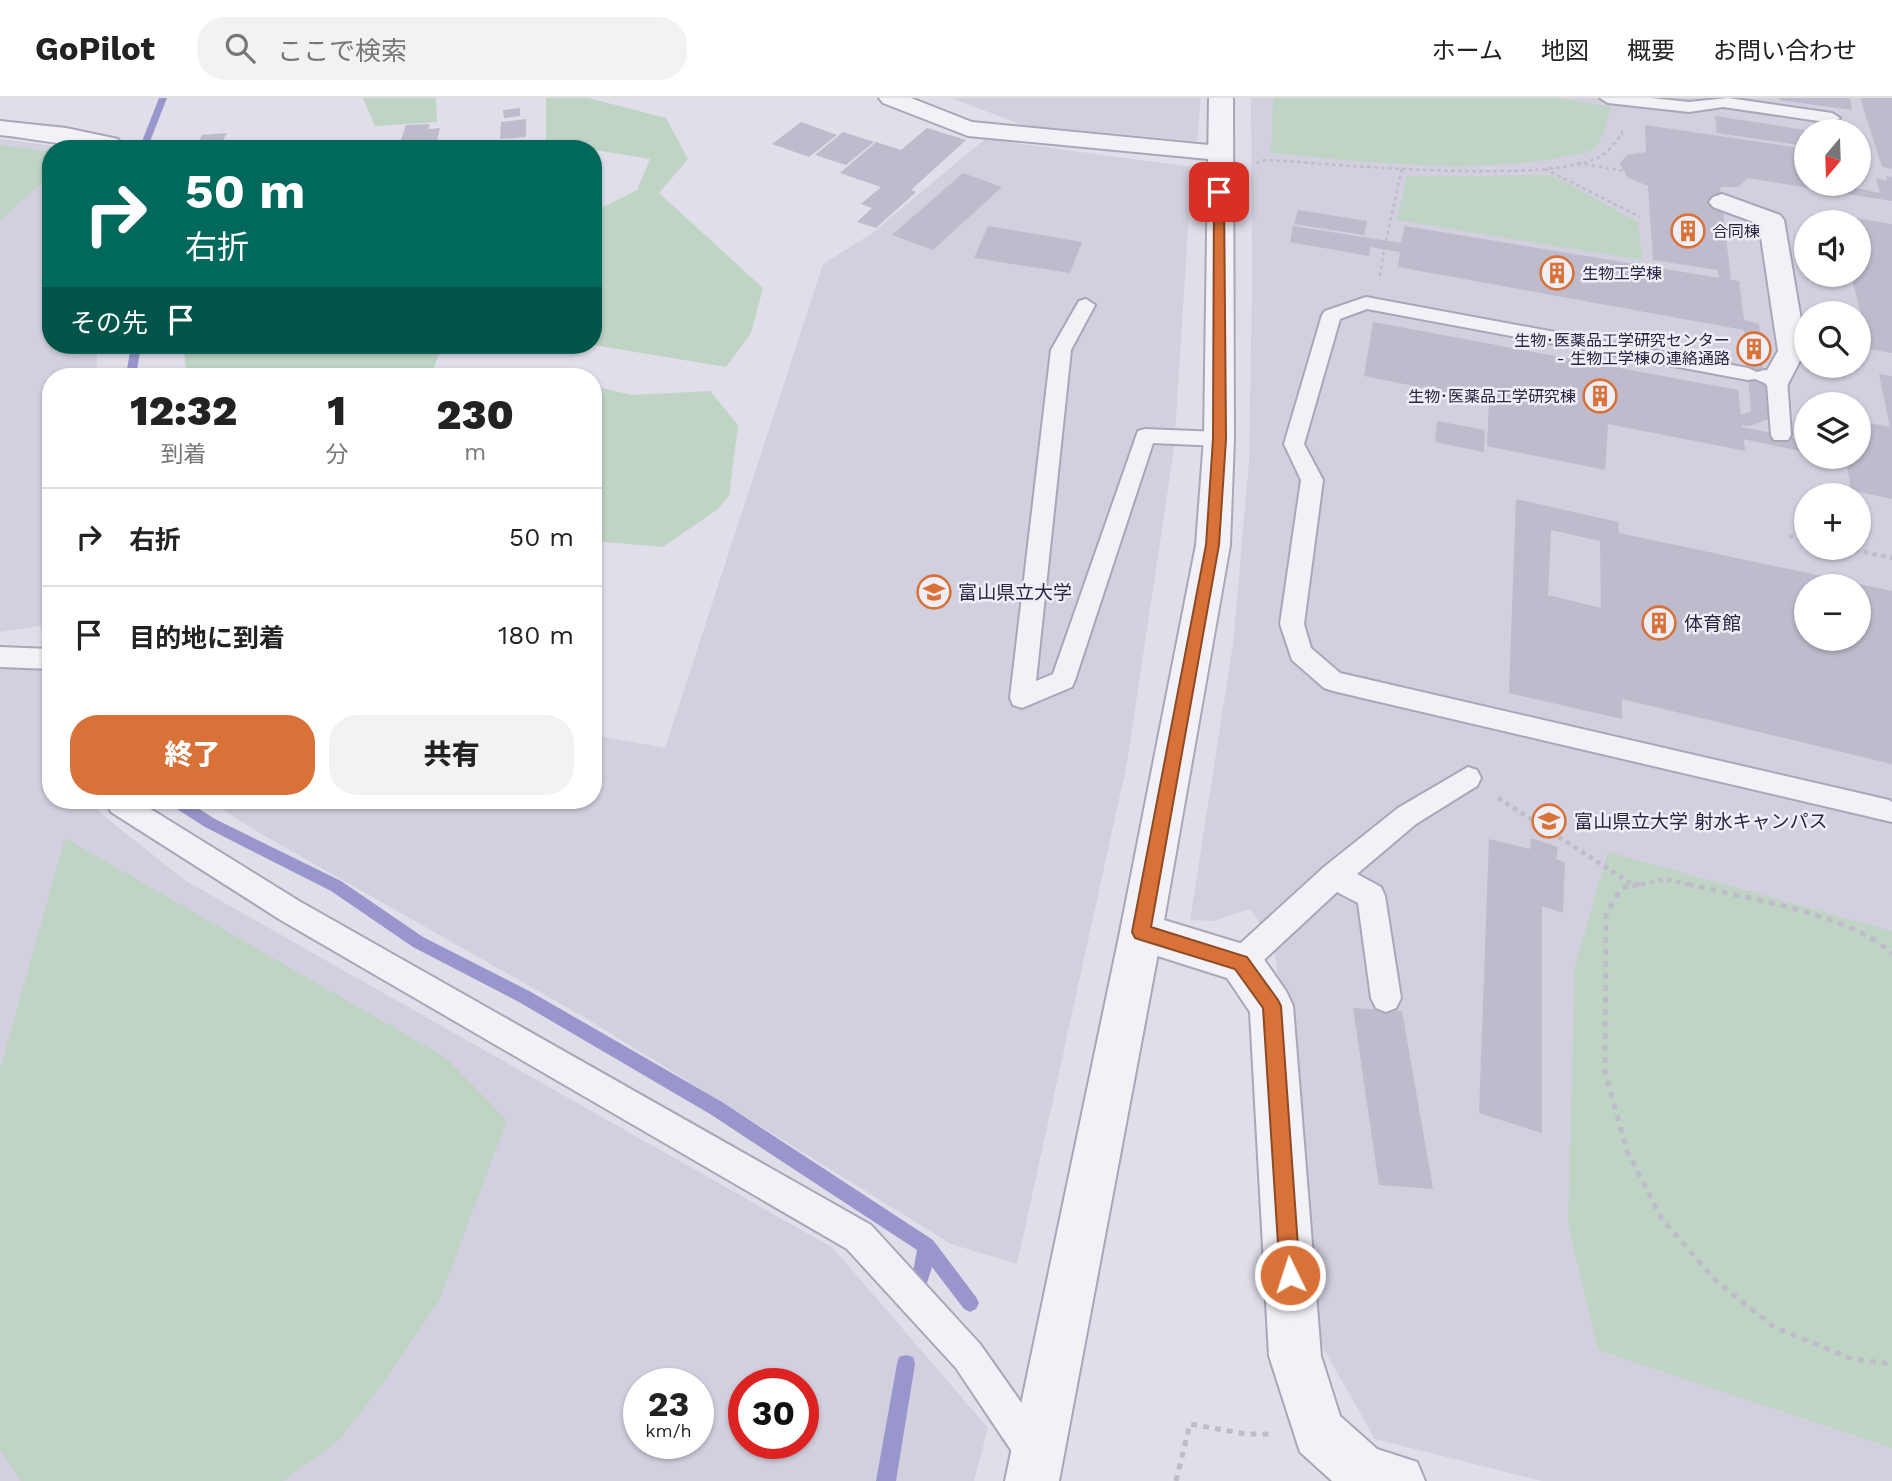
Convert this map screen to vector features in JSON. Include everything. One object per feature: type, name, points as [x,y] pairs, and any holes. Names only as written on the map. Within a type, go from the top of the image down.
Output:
[{"type":"street","points":[[891,98],[968,129],[1236,158]]},
{"type":"street","points":[[1034,1468],[1141,932],[1213,545],[1236,158],[1221,98]]},
{"type":"street","points":[[0,128],[90,140]]},
{"type":"street","points":[[1722,201],[1771,220],[1792,351],[1763,377]]},
{"type":"street","points":[[1141,932],[1241,962],[1272,1006],[1295,1356],[1318,1433],[1363,1473],[1398,1481]]},
{"type":"lane","points":[[1615,99],[1689,107],[1723,102],[1832,118]]},
{"type":"lane","points":[[1781,435],[1763,377],[1366,303],[1332,316],[1294,444],[1312,480],[1292,624],[1301,653],[1333,681],[1889,812]]},
{"type":"lane","points":[[1086,306],[1061,351],[1023,698],[1063,680],[1145,436],[1219,439]]},
{"type":"lane","points":[[0,657],[42,659]]},
{"type":"lane","points":[[1241,962],[1334,876],[1407,816],[1468,778]]},
{"type":"lane","points":[[129,809],[289,910],[859,1237],[968,1356],[1034,1468]]},
{"type":"lane","points":[[1334,876],[1371,896],[1386,998]]},
{"type":"path","points":[[1236,158],[1402,169],[1501,172],[1544,169],[1603,155],[1622,134],[1615,99]]},
{"type":"path","points":[[1577,163],[1631,172]]},
{"type":"path","points":[[1386,241],[1402,169]]},
{"type":"path","points":[[1544,169],[1640,217]]},
{"type":"path","points":[[1378,283],[1384,250]]},
{"type":"path","points":[[1789,536],[1794,537]]},
{"type":"path","points":[[1871,553],[1892,558]]},
{"type":"path","points":[[1468,778],[1632,884]]},
{"type":"path","points":[[1891,951],[1879,941],[1843,923],[1666,879],[1622,888],[1606,913],[1605,1071],[1627,1152],[1662,1219],[1716,1282],[1774,1327],[1852,1359],[1892,1364]]},
{"type":"path","points":[[1176,1481],[1190,1424],[1246,1434],[1318,1433]]},
{"type":"shaded area","points":[[951,98],[1201,98],[1197,141],[1023,125]]},
{"type":"shaded area","name":"富山県立大学 射水キャンパス","points":[[1251,98],[1892,98],[1892,1481],[1542,1481],[1375,1439],[1319,1341],[1274,944],[1250,909],[1214,921],[1190,920],[1233,644],[1249,462]]},
{"type":"shaded area","points":[[0,139],[42,145],[42,354],[97,354],[97,368],[42,368],[42,625],[0,632]]},
{"type":"shaded area","name":"富山県立大学","points":[[985,139],[1192,167],[1174,449],[1127,763],[1017,1264],[951,1244],[584,1017],[256,831],[222,809],[602,809],[602,737],[665,748],[823,264],[871,234]]},
{"type":"shaded area","points":[[0,667],[42,669],[42,809],[98,809],[186,881],[833,1248],[988,1428],[974,1481],[0,1481]]},
{"type":"green space","points":[[363,98],[436,98],[437,122],[375,126]]},
{"type":"green space","points":[[546,98],[588,98],[666,118],[688,159],[659,193],[763,288],[751,333],[726,367],[602,346],[602,207],[637,190],[650,159],[602,151],[602,140],[546,140]]},
{"type":"green space","points":[[1273,98],[1557,98],[1611,107],[1604,132],[1595,149],[1517,164],[1434,166],[1271,153]]},
{"type":"green space","points":[[0,145],[42,151],[42,183],[0,220]]},
{"type":"green space","points":[[1552,175],[1638,222],[1642,260],[1397,220],[1407,176]]},
{"type":"green space","points":[[184,354],[439,354],[434,368],[186,368]]},
{"type":"green space","points":[[602,388],[632,395],[710,391],[738,425],[729,496],[718,509],[663,547],[602,542]]},
{"type":"green space","points":[[65,838],[445,1057],[507,1120],[439,1301],[370,1401],[338,1441],[283,1481],[20,1481],[0,1449],[0,1070]]},
{"type":"green space","points":[[1608,852],[1892,931],[1892,1448],[1598,1350],[1568,1224],[1575,966]]},
{"type":"building","points":[[1850,98],[1852,110],[1779,100]]},
{"type":"building","points":[[1860,98],[1892,98],[1892,169],[1882,167],[1871,132],[1871,119],[1867,119]]},
{"type":"building","points":[[520,108],[520,116],[504,118],[503,110]]},
{"type":"building","points":[[1715,116],[1794,128],[1794,144],[1717,133]]},
{"type":"building","points":[[526,119],[526,137],[500,139],[501,122]]},
{"type":"building","points":[[801,122],[837,135],[809,157],[772,144]]},
{"type":"building","points":[[430,124],[428,129],[440,128],[437,140],[401,140],[406,125]]},
{"type":"building","points":[[1645,125],[1794,147],[1794,185],[1747,178],[1739,187],[1720,187],[1731,280],[1739,281],[1744,320],[1759,324],[1768,419],[1742,427],[1794,438],[1794,450],[1743,439],[1746,451],[1608,424],[1605,470],[1487,446],[1489,401],[1364,376],[1373,322],[1738,390],[1741,415],[1751,411],[1744,330],[1398,267],[1400,252],[1370,247],[1369,256],[1290,242],[1293,226],[1401,243],[1405,226],[1719,278],[1718,270],[1653,260],[1648,186],[1627,177],[1620,163],[1627,155],[1646,152]]},
{"type":"building","points":[[927,128],[966,140],[911,190],[916,192],[876,228],[857,222],[872,208],[861,204],[881,187],[840,173],[876,142],[901,150]]},
{"type":"building","points":[[843,132],[874,142],[846,165],[815,155]]},
{"type":"building","points":[[227,133],[223,140],[200,140],[202,135]]},
{"type":"building","points":[[963,173],[1002,187],[933,250],[892,235]]},
{"type":"building","points":[[1886,176],[1892,177],[1892,201],[1860,196],[1871,196],[1871,191],[1880,193],[1876,179],[1887,180]]},
{"type":"building","points":[[1298,210],[1367,221],[1364,235],[1294,224]]},
{"type":"building","points":[[1871,221],[1892,224],[1892,353],[1871,349],[1871,301],[1858,301],[1854,287],[1871,287]]},
{"type":"building","points":[[988,226],[1082,242],[1070,273],[974,258]]},
{"type":"building","points":[[1879,374],[1892,376],[1892,499],[1871,494],[1871,483],[1850,483],[1848,469],[1871,469],[1871,423],[1890,427]]},
{"type":"building","points":[[1437,421],[1485,430],[1484,452],[1435,442]]},
{"type":"building","name":"体育館","points":[[1516,499],[1618,522],[1619,533],[1812,574],[1794,574],[1794,651],[1871,651],[1871,587],[1892,591],[1892,764],[1622,699],[1622,719],[1509,693]],"holes":[[[1551,530],[1600,541],[1601,608],[1548,595]]]},
{"type":"building","points":[[1531,838],[1558,847],[1556,859],[1565,862],[1563,913],[1542,906],[1542,1133],[1479,1113],[1489,839],[1530,849]]},
{"type":"building","points":[[1353,1008],[1402,1011],[1433,1189],[1379,1185]]},
{"type":"waterway","points":[[147,140],[163,98]]},
{"type":"waterway","points":[[132,368],[135,354]]},
{"type":"waterway","points":[[188,809],[210,823],[336,886],[418,942],[525,997],[716,1108],[927,1246]]},
{"type":"waterway","points":[[921,1277],[927,1246]]},
{"type":"waterway","points":[[927,1246],[970,1303]]},
{"type":"waterway","points":[[886,1481],[906,1364]]},
{"type":"place","name":"合同棟","points":[[1688,231]]},
{"type":"place","name":"生物工学棟","points":[[1557,273]]},
{"type":"place","name":"生物･医薬品工学研究センター - 生物工学棟の連絡通路","points":[[1754,349]]},
{"type":"place","name":"生物･医薬品工学研究棟","points":[[1600,396]]},
{"type":"place","name":"富山県立大学","points":[[934,592]]},
{"type":"place","name":"体育館","points":[[1659,623]]},
{"type":"place","name":"富山県立大学 射水キャンパス","points":[[1549,821]]},
{"type":"route","points":[[1219,192],[1219,439],[1213,545],[1141,932],[1241,962],[1272,1006],[1290,1275]]}]
